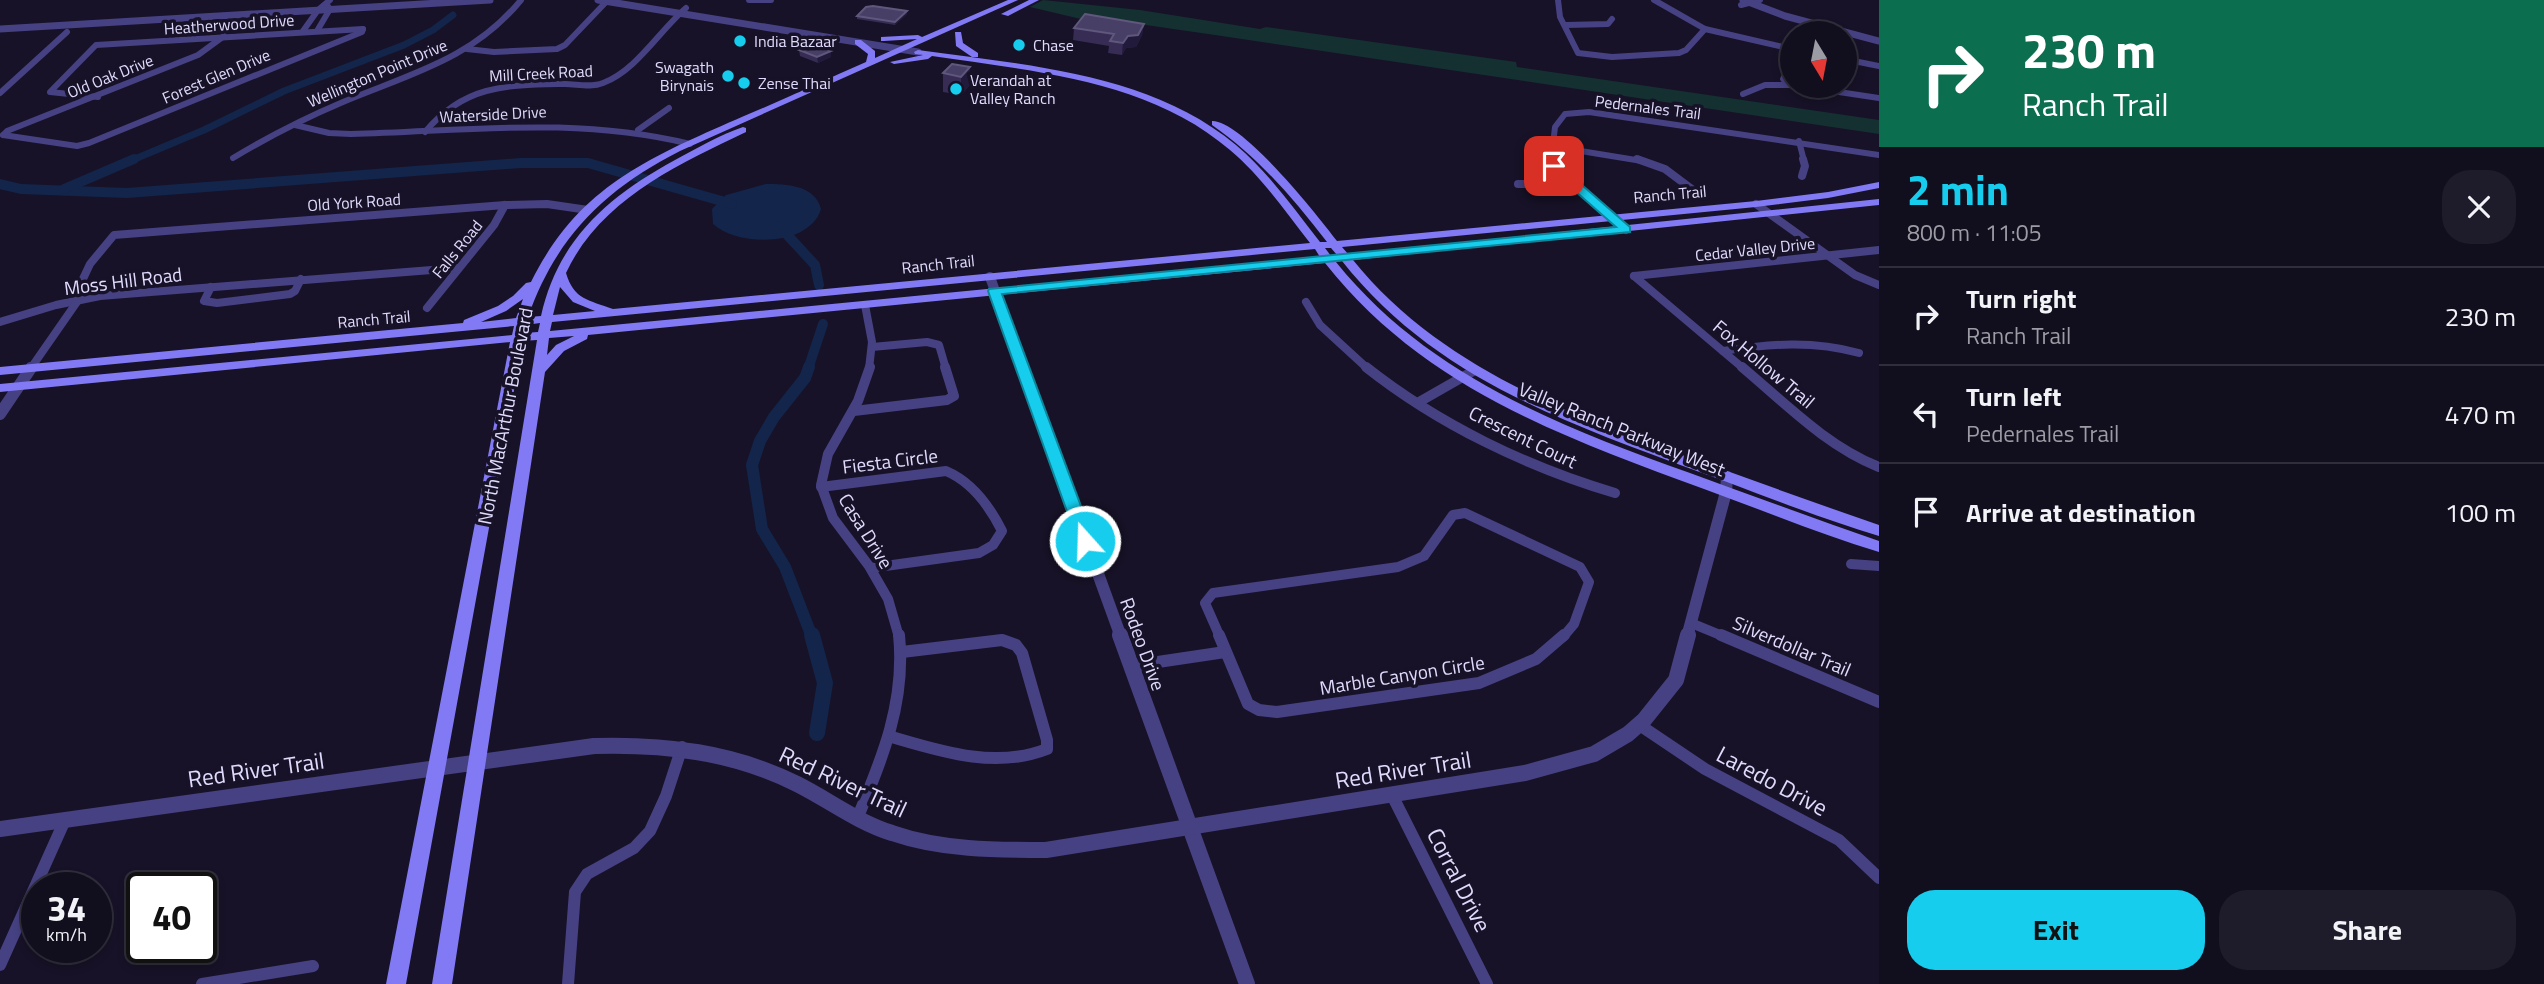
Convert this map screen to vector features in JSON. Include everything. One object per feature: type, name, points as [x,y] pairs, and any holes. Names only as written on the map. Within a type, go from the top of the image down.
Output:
[{"type":"main road","name":"North MacArthur Boulevard","points":[[442,984],[539,371],[559,273],[575,246],[588,231],[632,190],[668,167],[894,62],[937,34],[1014,0]]},
{"type":"main road","name":"North MacArthur Boulevard","points":[[396,984],[520,323],[539,272],[560,240],[588,210],[614,186],[654,161],[901,49],[928,47],[1035,0]]},
{"type":"main road","points":[[884,39],[937,34]]},
{"type":"main road","points":[[958,34],[959,44],[975,55]]},
{"type":"main road","points":[[858,42],[872,53],[870,63]]},
{"type":"main road","name":"Valley Ranch Parkway West","points":[[928,47],[1101,81],[1180,104],[1241,140],[1272,169],[1376,294],[1497,399],[1553,426],[1726,484],[1879,531]]},
{"type":"main road","name":"Valley Ranch Parkway West","points":[[915,48],[943,56],[1101,81],[1184,114],[1228,143],[1250,163],[1385,322],[1468,374]]},
{"type":"main road","points":[[894,62],[943,56]]},
{"type":"main road","points":[[783,102],[795,108]]},
{"type":"main road","points":[[1228,143],[1241,140]]},
{"type":"main road","name":"Ranch Trail","points":[[0,372],[1756,204],[1879,185]]},
{"type":"main road","name":"Ranch Trail","points":[[0,388],[798,312],[1626,230],[1879,202]]},
{"type":"main road","points":[[1278,249],[1292,241],[1303,228]]},
{"type":"main road","points":[[1323,229],[1345,237],[1370,240]]},
{"type":"main road","points":[[1429,249],[1448,243],[1474,240],[1490,234],[1489,229]]},
{"type":"main road","points":[[439,330],[504,307],[525,292],[539,272]]},
{"type":"main road","points":[[559,273],[562,286],[570,297],[581,304],[617,313]]},
{"type":"main road","points":[[768,299],[769,314]]},
{"type":"main road","points":[[539,371],[560,348],[572,340],[614,329]]},
{"type":"main road","points":[[287,361],[296,343]]},
{"type":"main road","points":[[458,344],[495,347],[509,358],[513,370]]},
{"type":"main road","name":"Valley Ranch Parkway West","points":[[1726,484],[1879,547]]},
{"type":"street","points":[[0,29],[398,0]]},
{"type":"street","points":[[0,23],[318,10],[329,4],[490,0]]},
{"type":"street","name":"Wellington Point Drive","points":[[233,158],[341,102],[467,50],[503,23],[521,0]]},
{"type":"street","points":[[598,0],[783,23],[884,39],[915,48]]},
{"type":"street","points":[[640,0],[775,28],[901,49]]},
{"type":"street","points":[[749,0],[771,0]]},
{"type":"street","points":[[1558,0],[1560,17],[1578,53],[1612,57],[1679,53],[1686,50],[1705,29]]},
{"type":"street","points":[[1654,0],[1705,29],[1780,46]]},
{"type":"street","points":[[1732,0],[1879,43]]},
{"type":"street","points":[[1745,2],[1759,0]]},
{"type":"street","points":[[467,50],[494,52],[557,49],[565,45],[607,1]]},
{"type":"street","points":[[1745,2],[1796,21]]},
{"type":"street","points":[[317,31],[329,4]]},
{"type":"street","points":[[303,31],[318,10]]},
{"type":"street","name":"Mill Creek Road","points":[[425,132],[437,114],[450,104],[484,90],[604,83],[641,52],[683,10]]},
{"type":"street","points":[[1566,25],[1599,26],[1608,24],[1612,19]]},
{"type":"street","points":[[310,22],[323,20]]},
{"type":"street","points":[[30,27],[36,21]]},
{"type":"street","points":[[775,28],[783,23]]},
{"type":"street","name":"Heatherwood Drive","points":[[98,97],[50,92],[96,45],[363,29]]},
{"type":"street","name":"Forest Glen Drive","points":[[3,135],[76,146],[103,139],[240,80],[362,32],[363,29]]},
{"type":"street","points":[[0,93],[67,32]]},
{"type":"street","name":"Old Oak Drive","points":[[3,135],[7,131],[198,55],[224,36]]},
{"type":"street","points":[[1857,39],[1879,43]]},
{"type":"street","points":[[1857,62],[1879,66]]},
{"type":"street","points":[[1743,94],[1754,88],[1780,86]]},
{"type":"street","points":[[1857,95],[1879,98]]},
{"type":"street","points":[[638,130],[669,108]]},
{"type":"street","name":"Pedernales Trail","points":[[1550,146],[1555,127],[1565,114],[1589,112],[1799,141],[1879,156]]},
{"type":"street","name":"Waterside Drive","points":[[295,125],[329,133],[351,134],[567,125],[638,130],[690,144]]},
{"type":"street","points":[[1799,141],[1805,166],[1802,176]]},
{"type":"street","points":[[1626,230],[1572,184],[1550,160],[1550,146],[1633,158],[1665,169],[1693,190]]},
{"type":"street","points":[[1518,184],[1572,184]]},
{"type":"street","name":"Old York Road","points":[[79,299],[79,286],[84,275],[114,235],[123,233],[505,205],[547,204],[588,210]]},
{"type":"street","points":[[1756,204],[1855,275],[1879,285]]},
{"type":"street","name":"Falls Road","points":[[427,308],[494,225],[505,205]]},
{"type":"street","name":"Cedar Valley Drive","points":[[1634,276],[1879,250]]},
{"type":"street","name":"Moss Hill Road","points":[[0,322],[79,299],[457,268]]},
{"type":"street","name":"Rodeo Drive","points":[[990,276],[1247,984]]},
{"type":"street","name":"Fox Hollow Trail","points":[[1634,276],[1834,444],[1851,456],[1879,467]]},
{"type":"street","name":"Moss Hill Road","points":[[211,288],[204,301],[217,303],[286,295],[295,291],[301,279]]},
{"type":"street","points":[[0,414],[79,299]]},
{"type":"street","name":"Crescent Court","points":[[1306,302],[1320,324],[1349,353],[1419,402],[1482,439],[1528,461],[1583,485],[1615,493]]},
{"type":"street","name":"Casa Drive","points":[[857,819],[891,737],[902,687],[902,652],[895,620],[871,568],[829,510],[821,486],[822,463],[854,411],[873,347],[865,305]]},
{"type":"street","points":[[1724,351],[1796,340],[1834,345],[1859,353]]},
{"type":"street","points":[[854,411],[947,400],[954,396],[939,345],[926,342],[873,347]]},
{"type":"street","name":"Crescent Court","points":[[1419,402],[1468,374]]},
{"type":"street","name":"Fiesta Circle","points":[[821,486],[946,471],[956,474],[996,517],[1002,531],[993,545],[979,553],[871,568]]},
{"type":"street","name":"Red River Trail","points":[[0,829],[594,746],[639,744],[682,747],[747,763],[798,784],[872,827],[913,839],[978,849],[1046,850],[1567,764],[1602,752],[1641,726],[1676,680],[1726,484]]},
{"type":"street","name":"Marble Canyon Circle","points":[[1465,513],[1475,517],[1580,567],[1589,582],[1574,624],[1557,644],[1536,659],[1479,684],[1277,712],[1268,711],[1248,704],[1225,652],[1205,603],[1213,593],[1398,567],[1424,555],[1453,515],[1465,513]]},
{"type":"street","points":[[1851,564],[1879,566]]},
{"type":"street","name":"Silverdollar Trail","points":[[1691,623],[1879,702]]},
{"type":"street","points":[[891,737],[948,754],[1033,757],[1047,749],[1047,740],[1022,653],[1016,645],[1002,640],[902,652]]},
{"type":"street","points":[[1131,666],[1225,652]]},
{"type":"street","name":"Laredo Drive","points":[[1641,726],[1705,769],[1839,840],[1879,878]]},
{"type":"street","points":[[568,984],[575,892],[586,876],[599,866],[621,859],[641,844],[664,805],[682,747]]},
{"type":"street","name":"Corral Drive","points":[[1392,795],[1487,984]]},
{"type":"street","points":[[0,965],[65,820]]},
{"type":"street","points":[[202,984],[313,966]]},
{"type":"green space","points":[[1043,0],[1140,10],[1260,29],[1266,27],[1516,62],[1517,67],[1879,120],[1879,134],[1132,23],[1085,20],[1030,7]]},
{"type":"water","points":[[766,184],[791,186],[813,195],[821,209],[814,221],[803,231],[789,237],[772,239],[739,237],[724,232],[713,224],[712,209],[726,195]]},
{"type":"building","points":[[866,7],[907,11],[895,22],[857,16]]},
{"type":"building","points":[[1085,14],[1144,24],[1138,35],[1128,36],[1123,43],[1110,41],[1114,34],[1074,28]]},
{"type":"building","points":[[813,44],[831,51],[817,57],[799,50]]},
{"type":"building","points":[[952,64],[970,67],[961,77],[943,73]]},
{"type":"waterway","points":[[130,161],[204,130],[284,91],[404,45],[433,30],[453,15]]},
{"type":"waterway","points":[[64,189],[134,159]]},
{"type":"waterway","points":[[0,184],[21,189],[127,193],[521,163],[588,163],[732,204]]},
{"type":"waterway","points":[[779,226],[815,265],[819,285]]},
{"type":"waterway","points":[[808,369],[823,324]]},
{"type":"waterway","points":[[809,367],[805,378],[774,417],[760,441],[752,465],[762,529],[785,567],[812,637]]},
{"type":"waterway","points":[[812,635],[825,683],[817,733]]},
{"type":"place","name":"India Bazaar","points":[[740,41]]},
{"type":"place","name":"Chase","points":[[1019,45]]},
{"type":"place","name":"Swagath Birynais","points":[[728,76]]},
{"type":"place","name":"Zense Thai","points":[[744,83]]},
{"type":"place","name":"Verandah at Valley Ranch","points":[[956,89]]},
{"type":"route","points":[[1085,541],[994,291],[1626,230],[1554,166]]}]
